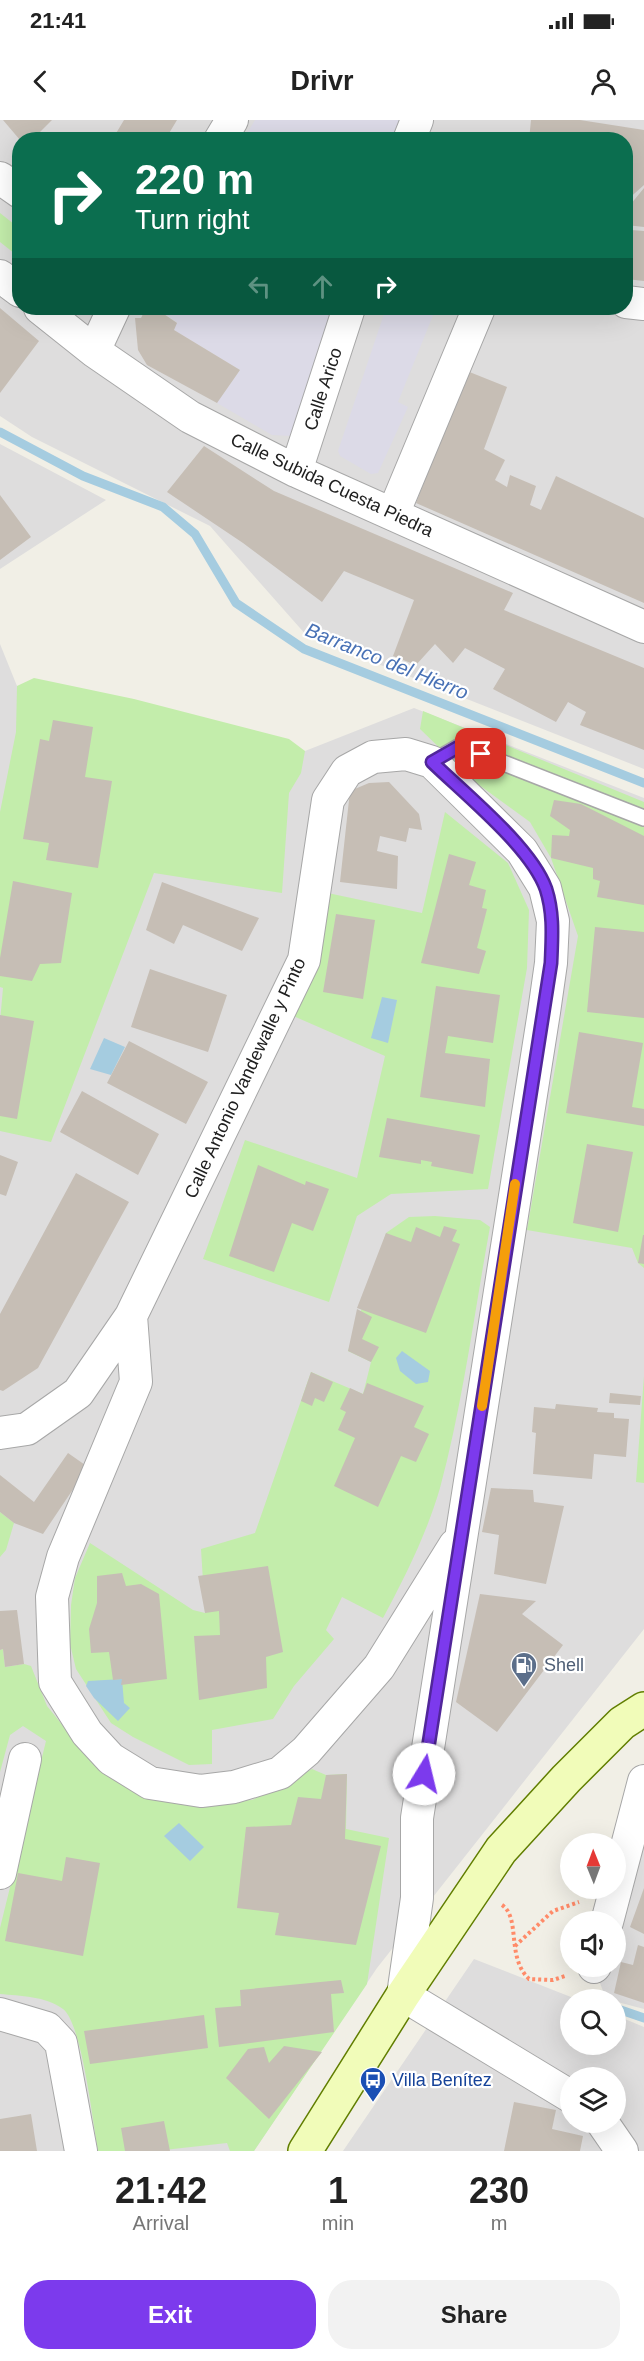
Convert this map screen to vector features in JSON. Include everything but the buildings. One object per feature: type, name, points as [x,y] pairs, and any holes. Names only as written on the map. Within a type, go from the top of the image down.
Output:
[{"type":"main road","points":[[305,2151],[404,1995],[501,1850],[566,1779],[622,1723],[644,1709]]},
{"type":"street","name":"Calle Subida Cuesta Piedra","points":[[49,315],[94,351],[190,417],[296,471],[644,627]]},
{"type":"street","points":[[94,351],[111,315]]},
{"type":"street","name":"Calle Arico","points":[[296,471],[348,315]]},
{"type":"street","points":[[393,514],[476,315]]},
{"type":"street","name":"Calle Antonio Vandewalle y Pinto","points":[[0,1433],[27,1429],[78,1393],[131,1316],[304,960],[328,800],[347,771],[373,757],[406,754],[432,762],[522,851],[545,888],[553,921],[545,1002],[464,1530],[417,1818],[417,1898],[404,1995]]},
{"type":"street","points":[[131,1316],[136,1382],[63,1557],[52,1597],[56,1682],[87,1733],[111,1760],[150,1783],[201,1791],[234,1787],[280,1773],[306,1751],[379,1667],[464,1530]]},
{"type":"street","points":[[0,1873],[25,1759]]},
{"type":"street","points":[[610,1909],[644,1780]]},
{"type":"street","points":[[404,1995],[560,2090]]},
{"type":"street","points":[[0,2014],[47,2028],[61,2043],[81,2151]]},
{"type":"street","points":[[610,2133],[622,2151]]},
{"type":"lane","points":[[432,762],[460,746],[644,818]]},
{"type":"path","points":[[475,1890],[506,1908],[515,1947],[515,1960],[530,1979],[553,1980],[562,1977]]},
{"type":"path","points":[[515,1947],[553,1911],[568,1903],[610,1909]]},
{"type":"shaded area","points":[[0,120],[644,120],[644,769],[307,636],[210,526],[32,437],[0,416]]},
{"type":"shaded area","points":[[255,120],[409,120],[405,132],[248,132]]},
{"type":"shaded area","points":[[166,315],[347,315],[307,437],[272,435],[217,403],[240,370],[174,330],[177,322]]},
{"type":"shaded area","points":[[384,315],[433,315],[398,402],[408,407],[378,473],[371,474],[340,456],[338,451]]},
{"type":"shaded area","points":[[0,444],[106,500],[0,569]]},
{"type":"shaded area","points":[[0,644],[17,686],[305,751],[414,708],[644,798],[644,1629],[377,1968],[254,2151],[0,2151]]},
{"type":"shaded area","points":[[644,1781],[644,2009],[626,2004],[626,1989],[602,1989],[598,1977],[626,1977],[626,1911],[617,1911],[620,1899],[626,1899],[626,1869]]},
{"type":"shaded area","points":[[474,1959],[560,1993],[560,2055],[626,2055],[626,2020],[644,2027],[644,2151],[343,2151]]},
{"type":"green space","points":[[0,213],[12,222],[12,251],[0,242]]},
{"type":"green space","points":[[34,678],[134,699],[289,739],[305,751],[301,773],[289,793],[282,893],[154,873],[51,1142],[0,1131],[0,1022],[3,988],[0,987],[0,812],[16,732],[17,686]]},
{"type":"green space","points":[[423,711],[644,802],[644,1268],[638,1263],[632,1248],[527,1230],[578,936],[551,858],[530,822],[475,782],[420,729]]},
{"type":"green space","points":[[445,812],[508,863],[529,910],[527,968],[488,1189],[391,1194],[357,1216],[329,1302],[203,1259],[245,1140],[357,1178],[385,1056],[291,1015],[323,892],[422,913]]},
{"type":"green space","points":[[435,1216],[480,1220],[490,1227],[462,1391],[440,1488],[415,1554],[383,1618],[342,1597],[326,1630],[334,1639],[294,1686],[273,1719],[212,1730],[212,1764],[189,1765],[133,1737],[111,1723],[76,1669],[70,1644],[71,1605],[75,1578],[90,1543],[193,1610],[205,1613],[201,1549],[255,1533],[311,1372],[363,1394],[371,1362],[348,1351],[386,1233],[409,1217]]},
{"type":"green space","points":[[644,1376],[644,1483],[636,1482]]},
{"type":"green space","points":[[0,1512],[14,1523],[6,1550],[0,1557]]},
{"type":"green space","points":[[3,1649],[5,1667],[24,1664],[31,1666],[47,1706],[90,1759],[192,1802],[252,1800],[312,1769],[326,1775],[347,1774],[346,1829],[389,1838],[367,1984],[254,2151],[230,2151],[227,2143],[155,2151],[98,2151],[81,2053],[70,2018],[63,2009],[49,2001],[0,1994],[0,1928],[46,1741],[23,1726],[10,1735],[0,1772],[0,1650]]},
{"type":"water","points":[[382,997],[397,1000],[388,1043],[371,1038]]},
{"type":"water","points":[[104,1038],[125,1047],[111,1075],[90,1069]]},
{"type":"water","points":[[402,1351],[430,1371],[428,1382],[416,1384],[400,1371],[396,1358]]},
{"type":"water","points":[[122,1679],[124,1703],[130,1708],[118,1721],[94,1698],[86,1686],[88,1681]]},
{"type":"water","points":[[179,1823],[204,1847],[190,1861],[164,1836]]},
{"type":"waterway","name":"Barranco del Hierro","points":[[0,432],[83,476],[163,507],[195,534],[236,603],[304,649],[644,783]]},
{"type":"waterway","name":"Barranco del Hierro","points":[[626,2012],[644,2018]]},
{"type":"slow traffic","points":[[482,1406],[515,1184]]},
{"type":"place","name":"Shell","points":[[524,1688]]},
{"type":"place","name":"Villa Benítez","points":[[373,2103]]},
{"type":"route","points":[[424,1774],[551,963],[553,921],[545,888],[522,851],[432,762],[460,746],[481,754]]}]
